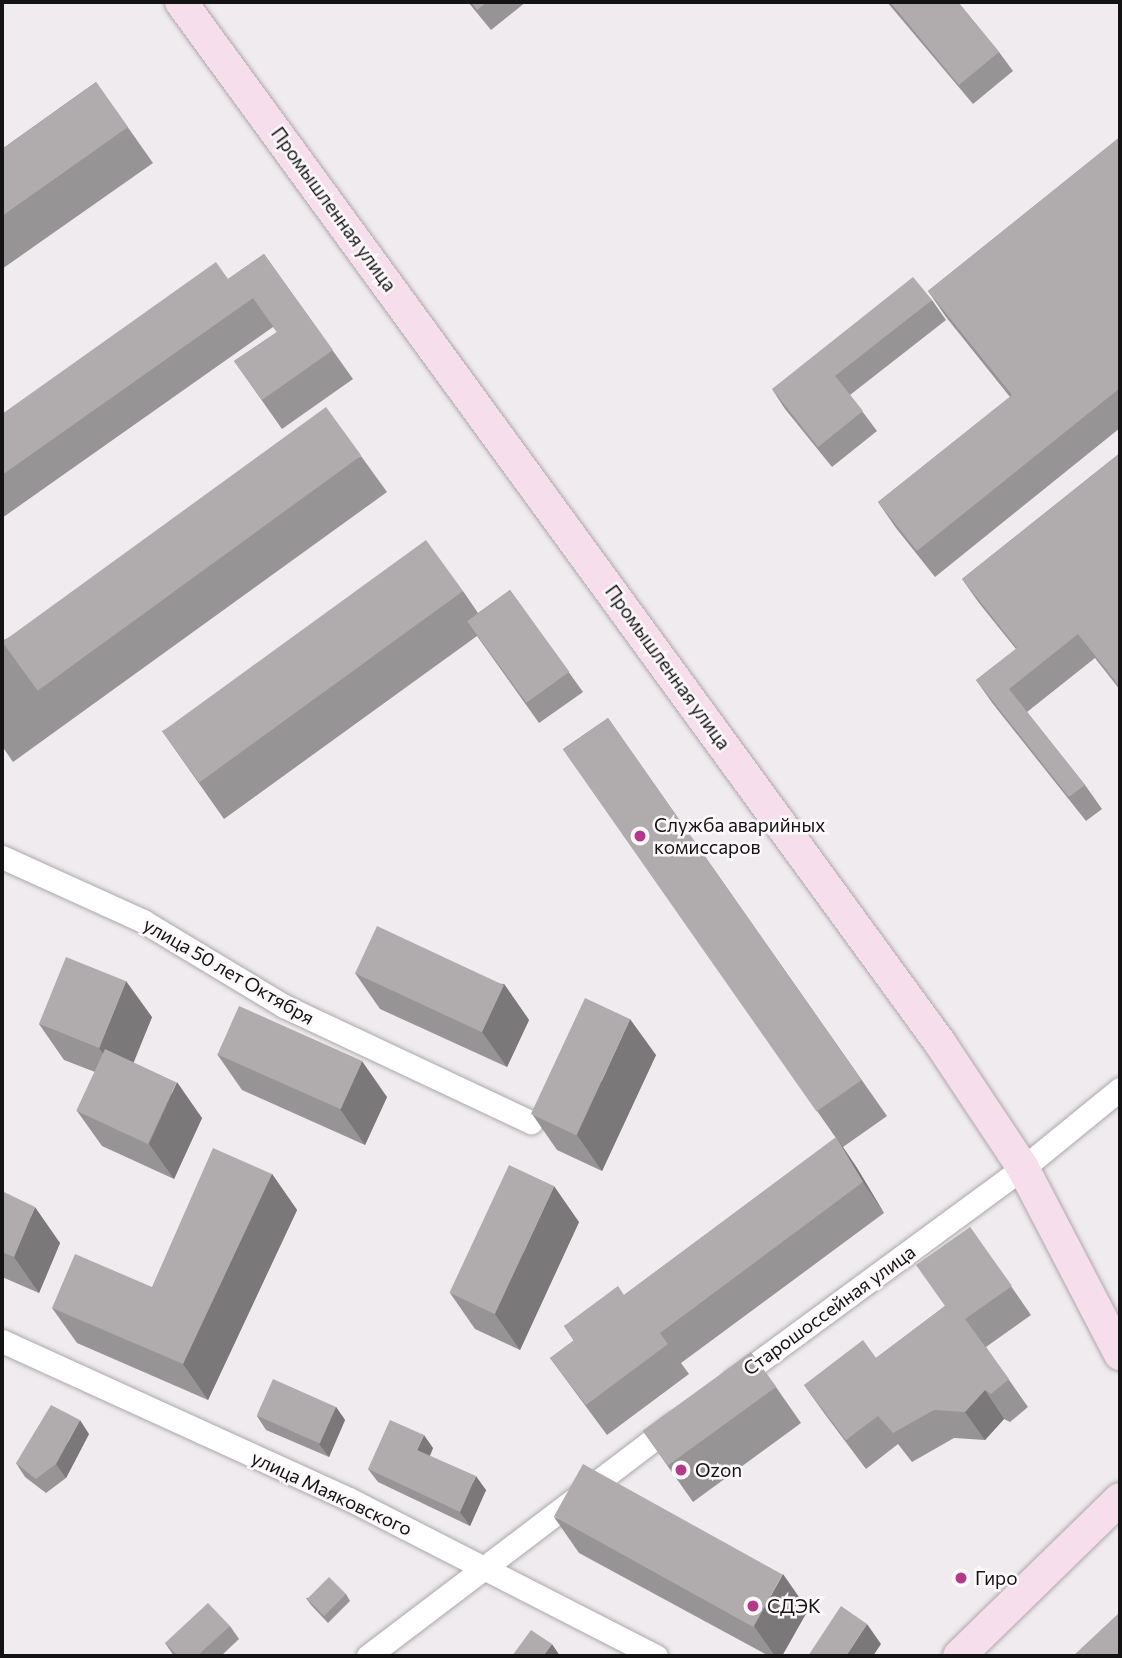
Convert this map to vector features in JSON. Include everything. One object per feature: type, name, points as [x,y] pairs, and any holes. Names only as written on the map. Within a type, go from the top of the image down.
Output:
[{"type":"street","name":"Промышленная улица","points":[[181,2],[836,897],[1024,1168],[1120,1354]]},
{"type":"street","name":"улица 50 лет Октября","points":[[2,857],[144,921],[284,1006],[531,1122]]},
{"type":"street","name":"Старошоссейная улица","points":[[714,1395],[1024,1168],[1120,1089]]},
{"type":"street","name":"улица Маяковского","points":[[2,1341],[481,1566],[656,1656]]},
{"type":"street","points":[[368,1656],[481,1566],[692,1411]]},
{"type":"street","points":[[959,1656],[1120,1499]]},
{"type":"building","points":[[471,2],[487,2],[477,10]]},
{"type":"building","points":[[890,2],[958,2],[999,52],[959,85]]},
{"type":"building","points":[[96,82],[128,127],[2,216],[2,149]]},
{"type":"building","points":[[1120,137],[1120,388],[917,551],[878,502],[1012,395],[928,291]]},
{"type":"building","points":[[264,254],[333,350],[262,400],[234,361],[277,332],[253,298],[2,475],[2,414],[216,262],[228,279]]},
{"type":"building","points":[[913,277],[932,300],[835,376],[863,411],[818,447],[772,389]]},
{"type":"building","points":[[326,407],[361,456],[38,691],[2,642]]},
{"type":"building","points":[[1120,453],[1120,687],[1078,634],[1009,689],[1085,785],[1069,797],[976,680],[1017,648],[962,579]]},
{"type":"building","points":[[426,540],[463,591],[199,783],[162,732]]},
{"type":"building","points":[[510,590],[569,672],[526,703],[467,621]]},
{"type":"building","points":[[608,718],[862,1080],[816,1112],[563,750]]},
{"type":"building","points":[[377,926],[504,985],[482,1032],[355,973]]},
{"type":"building","points":[[66,957],[126,981],[99,1048],[39,1024]]},
{"type":"building","points":[[585,998],[630,1019],[576,1135],[531,1114]]},
{"type":"building","points":[[239,1006],[362,1061],[341,1109],[217,1054]]},
{"type":"building","points":[[105,1049],[177,1082],[148,1144],[76,1111]]},
{"type":"building","points":[[836,1137],[863,1182],[660,1333],[668,1344],[586,1405],[550,1358],[574,1340],[564,1326],[618,1286],[624,1295]]},
{"type":"building","points":[[213,1148],[272,1174],[183,1364],[52,1308],[75,1254],[152,1287]]},
{"type":"building","points":[[509,1165],[554,1186],[495,1314],[449,1293]]},
{"type":"building","points":[[2,1191],[35,1207],[14,1257],[2,1252]]},
{"type":"building","points":[[970,1227],[1012,1286],[965,1319],[1009,1379],[991,1394],[985,1390],[965,1412],[934,1410],[893,1433],[878,1416],[846,1440],[804,1385],[863,1340],[876,1358],[945,1306],[916,1265]]},
{"type":"building","points":[[751,1352],[776,1387],[668,1466],[643,1431]]},
{"type":"building","points":[[273,1379],[336,1407],[320,1444],[257,1416]]},
{"type":"building","points":[[51,1405],[80,1420],[56,1464],[36,1479],[16,1463]]},
{"type":"building","points":[[390,1420],[424,1435],[417,1450],[476,1476],[460,1512],[368,1469]]},
{"type":"building","points":[[583,1464],[782,1575],[753,1627],[554,1516]]},
{"type":"building","points":[[329,1577],[346,1594],[324,1616],[307,1599]]},
{"type":"building","points":[[208,1603],[230,1626],[197,1656],[178,1656],[165,1643]]},
{"type":"building","points":[[841,1606],[867,1624],[846,1656],[808,1656]]},
{"type":"building","points":[[1120,1612],[1120,1656],[1073,1656]]},
{"type":"building","points":[[531,1630],[552,1644],[543,1656],[512,1656]]},
{"type":"place","name":"Служба аварийных комиссаров","points":[[640,836]]},
{"type":"place","name":"Ozon","points":[[681,1470]]},
{"type":"place","name":"Гиро","points":[[961,1578]]},
{"type":"place","name":"СДЭК","points":[[753,1606]]}]
